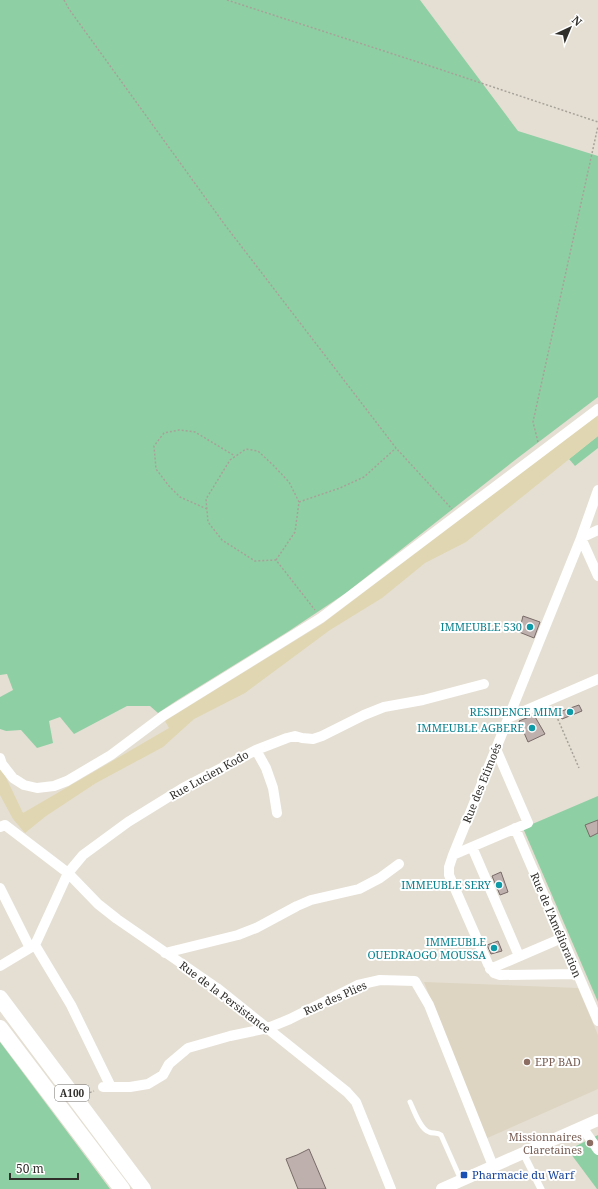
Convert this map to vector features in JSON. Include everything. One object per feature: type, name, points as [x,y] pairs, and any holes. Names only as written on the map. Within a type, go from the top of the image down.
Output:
[{"type":"highway","name":"A100","points":[[0,998],[143,1189]]},
{"type":"highway","name":"A100","points":[[0,1028],[122,1189]]},
{"type":"street","points":[[0,758],[13,778],[24,785],[37,788],[54,786],[67,781],[111,755],[163,716],[321,618],[598,409]]},
{"type":"street","name":"Rue des Etimoés","points":[[490,969],[449,875],[449,867],[452,855],[581,538],[598,490]]},
{"type":"street","points":[[598,530],[581,538],[598,576]]},
{"type":"street","points":[[508,718],[598,679]]},
{"type":"street","name":"Rue Lucien Kodo","points":[[32,946],[68,873],[83,855],[128,822],[184,788],[256,750],[287,738],[296,736],[313,739],[384,707],[423,700],[484,684]]},
{"type":"street","points":[[452,855],[528,822],[496,749]]},
{"type":"street","points":[[256,750],[266,768],[273,788],[277,813]]},
{"type":"street","name":"Rue de la Persistance","points":[[0,828],[5,825],[68,873],[98,904],[132,930],[217,988],[340,1086],[356,1102],[391,1189]]},
{"type":"street","name":"Rue de l'Amélioration","points":[[515,828],[598,1021]]},
{"type":"street","points":[[472,847],[519,956]]},
{"type":"street","points":[[165,953],[238,935],[256,928],[311,900],[359,889],[380,878],[399,864]]},
{"type":"street","points":[[0,888],[32,946],[71,1005],[107,1087]]},
{"type":"street","points":[[562,938],[490,969],[494,973],[500,975],[578,974]]},
{"type":"street","points":[[0,966],[32,946]]},
{"type":"street","name":"Rue des Plies","points":[[107,1087],[130,1088],[148,1084],[163,1075],[169,1064],[188,1048],[230,1036],[268,1028],[290,1019],[358,985],[380,980],[415,981],[429,1005],[493,1166]]},
{"type":"street","points":[[452,1186],[493,1166],[598,1120]]},
{"type":"street","points":[[582,1127],[598,1150]]},
{"type":"street","points":[[523,1153],[541,1189]]},
{"type":"lane","points":[[410,1102],[422,1127],[427,1132],[439,1133],[441,1135],[452,1186]]},
{"type":"path","points":[[64,0],[225,225],[396,448],[458,515]]},
{"type":"path","points":[[227,0],[598,122]]},
{"type":"path","points":[[540,453],[533,422],[598,126]]},
{"type":"path","points":[[207,509],[180,497],[169,486],[156,469],[154,446],[164,433],[179,430],[195,432],[235,457]]},
{"type":"path","points":[[246,448],[258,451],[289,482],[299,502],[295,532],[276,560],[255,561],[222,540],[208,522],[206,499],[230,460],[246,448]]},
{"type":"path","points":[[299,502],[340,488],[364,477],[396,448]]},
{"type":"path","points":[[276,560],[321,618]]},
{"type":"path","points":[[549,700],[579,768]]},
{"type":"path","points":[[76,1098],[107,1087]]},
{"type":"shaded area","name":"EPP BAD","points":[[424,982],[578,988],[598,1035],[598,1089],[485,1139]]},
{"type":"green space","points":[[0,0],[420,0],[518,131],[598,156],[598,397],[515,460],[346,593],[289,631],[158,713],[150,706],[127,706],[74,734],[60,717],[49,721],[53,743],[37,748],[21,730],[6,731],[0,729],[0,697],[13,690],[7,674],[0,675]]},
{"type":"green space","points":[[598,436],[598,448],[575,466],[569,459]]},
{"type":"green space","points":[[598,796],[598,1002],[523,828]]},
{"type":"green space","points":[[0,1042],[110,1189],[0,1189]]},
{"type":"green space","points":[[598,1135],[598,1189],[597,1189],[568,1150]]},
{"type":"sand","points":[[598,415],[598,436],[466,542],[425,563],[382,598],[330,630],[245,693],[194,719],[163,747],[96,783],[46,816],[25,833],[13,819],[0,795],[0,765],[23,813],[169,728],[165,721],[322,624]]},
{"type":"building","name":"IMMEUBLE 530","points":[[523,616],[540,622],[534,638],[519,632]]},
{"type":"building","name":"RESIDENCE MIMI","points":[[579,705],[582,711],[562,719],[559,712]]},
{"type":"building","name":"IMMEUBLE AGBERE","points":[[534,715],[545,734],[528,742],[519,721]]},
{"type":"building","points":[[598,820],[598,833],[590,837],[585,825]]},
{"type":"building","name":"IMMEUBLE SERY","points":[[501,872],[508,892],[500,895],[492,876]]},
{"type":"building","name":"IMMEUBLE OUEDRAOGO MOUSSA","points":[[498,941],[502,951],[491,954],[487,945]]},
{"type":"building","points":[[309,1149],[326,1189],[298,1189],[286,1159]]},
{"type":"place","name":"IMMEUBLE 530","points":[[530,627]]},
{"type":"place","name":"RESIDENCE MIMI","points":[[570,712]]},
{"type":"place","name":"IMMEUBLE AGBERE","points":[[532,728]]},
{"type":"place","name":"IMMEUBLE SERY","points":[[499,885]]},
{"type":"place","name":"IMMEUBLE OUEDRAOGO MOUSSA","points":[[494,948]]},
{"type":"place","name":"EPP BAD","points":[[527,1062]]},
{"type":"place","name":"Missionnaires Claretaines","points":[[590,1143]]},
{"type":"place","name":"Pharmacie du Warf","points":[[464,1175]]}]
